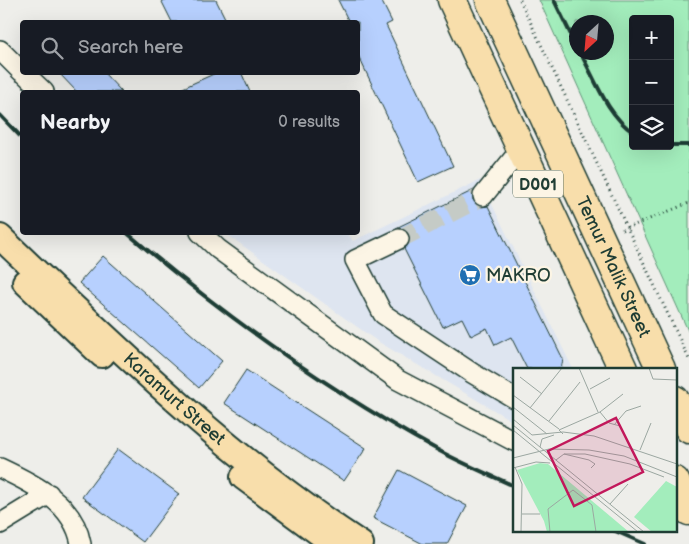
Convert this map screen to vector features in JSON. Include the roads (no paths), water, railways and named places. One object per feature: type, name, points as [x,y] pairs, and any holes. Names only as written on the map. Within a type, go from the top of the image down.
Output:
[{"type":"highway","name":"Temur Malik Street","points":[[452,0],[623,368]]},
{"type":"highway","name":"Temur Malik Street","points":[[490,0],[661,368]]},
{"type":"highway","points":[[676,483],[689,512]]},
{"type":"main road","name":"Karamurt Street","points":[[0,237],[98,330],[224,442],[361,544]]},
{"type":"main road","name":"Karamurt Street","points":[[0,258],[67,324],[207,449],[285,510],[334,544]]},
{"type":"street","points":[[0,50],[20,69]]},
{"type":"street","points":[[26,75],[42,90]]},
{"type":"street","points":[[484,196],[521,149]]},
{"type":"street","points":[[203,235],[218,250],[398,380],[513,440]]},
{"type":"street","points":[[399,238],[355,260],[383,314],[472,373],[513,397]]},
{"type":"street","points":[[0,468],[32,483],[48,494],[67,513],[79,531],[81,544]]},
{"type":"street","points":[[0,524],[48,494]]},
{"type":"tunnel","points":[[399,239],[483,196]]},
{"type":"railway","points":[[554,0],[569,31]]},
{"type":"railway","points":[[584,60],[609,106],[629,129]]},
{"type":"railway","points":[[0,115],[20,136]]},
{"type":"railway","points":[[674,145],[689,145]]},
{"type":"railway","points":[[130,235],[237,321],[314,375],[395,426],[436,449],[513,486]]},
{"type":"railway","points":[[618,532],[645,544]]},
{"type":"place","name":"MAKRO","points":[[470,275]]}]
